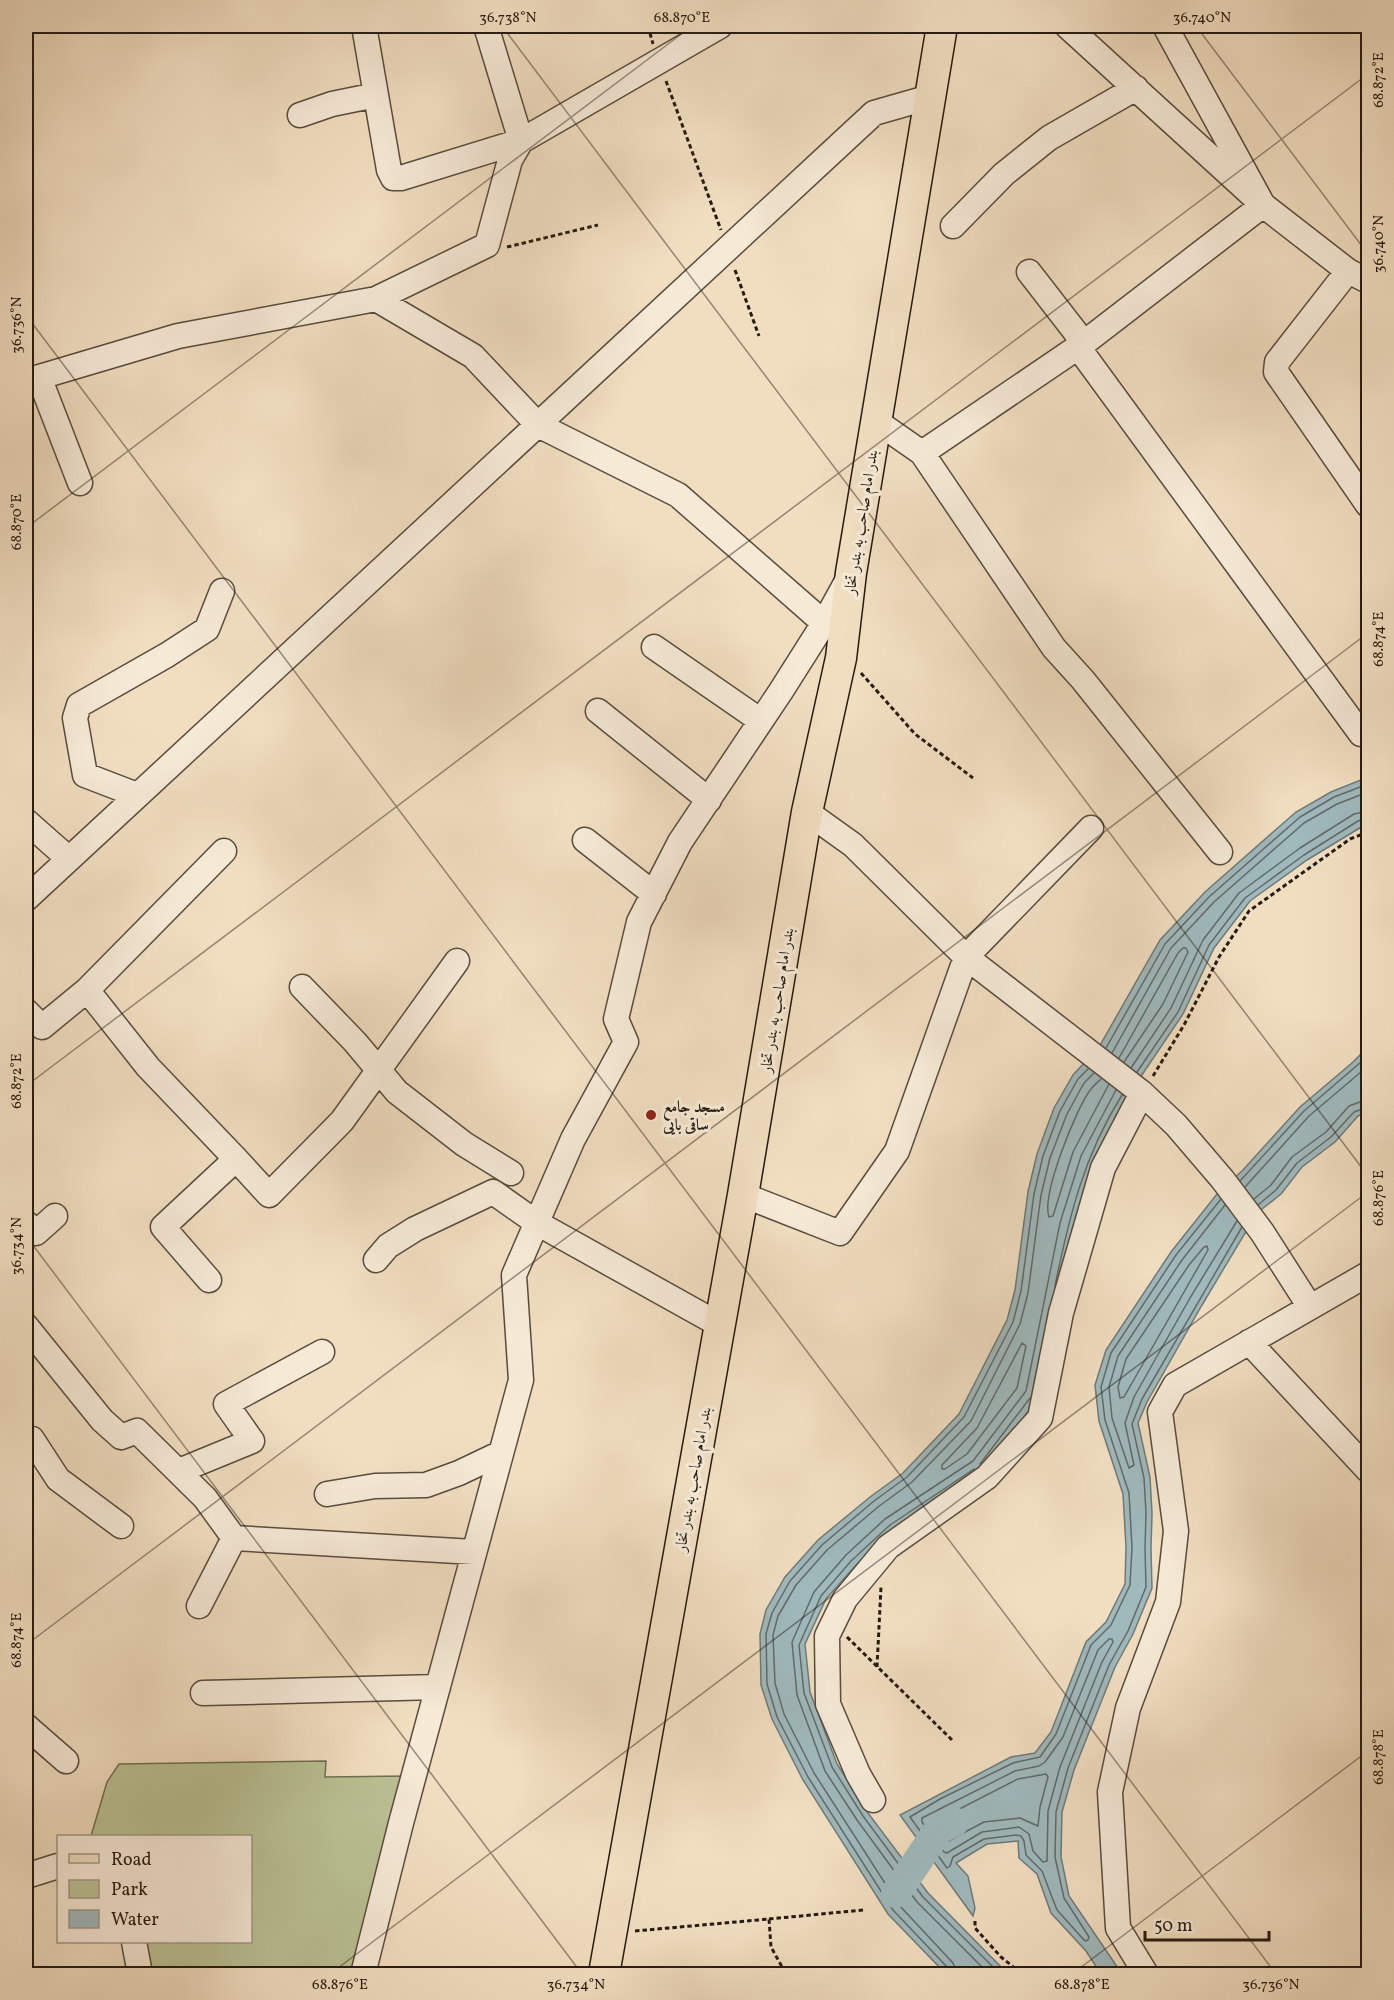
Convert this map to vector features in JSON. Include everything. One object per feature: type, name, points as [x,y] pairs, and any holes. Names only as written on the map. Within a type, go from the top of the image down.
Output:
[{"type":"main road","name":"بندر امام صاحب به بندر تخار","points":[[604,1974],[743,1195],[807,812],[841,658],[851,573],[942,26]]},
{"type":"street","points":[[364,26],[389,170],[393,178],[401,178],[521,141],[720,26]]},
{"type":"street","points":[[81,483],[32,379],[178,336],[376,299],[487,245],[510,160],[521,141],[486,26]]},
{"type":"street","points":[[1067,26],[1263,206],[1358,276],[1277,362],[1276,372],[1368,505]]},
{"type":"street","points":[[1165,26],[1263,206]]},
{"type":"street","points":[[953,226],[1004,174],[1049,138],[1136,88]]},
{"type":"street","points":[[300,115],[332,104],[376,95]]},
{"type":"street","points":[[26,899],[874,113],[930,97]]},
{"type":"street","points":[[922,453],[1081,345],[1263,206]]},
{"type":"street","points":[[1029,272],[1361,734]]},
{"type":"street","points":[[376,299],[472,356],[538,425],[678,495],[824,624]]},
{"type":"street","points":[[876,421],[922,453],[1054,648],[1083,680],[1220,852]]},
{"type":"street","points":[[363,1974],[521,1380],[514,1275],[573,1139],[626,1042],[616,1019],[639,922],[680,842],[824,624],[851,573]]},
{"type":"street","points":[[137,795],[85,774],[75,718],[79,705],[167,655],[207,629],[222,591]]},
{"type":"street","points":[[654,647],[761,721]]},
{"type":"street","points":[[598,711],[709,800]]},
{"type":"street","points":[[807,812],[853,845],[966,957],[1092,1053],[1142,1093],[1176,1125],[1223,1180],[1262,1232],[1310,1307]]},
{"type":"street","points":[[26,821],[69,859]]},
{"type":"street","points":[[743,1195],[840,1233],[897,1151],[966,957],[1091,828]]},
{"type":"street","points":[[585,840],[654,894]]},
{"type":"street","points":[[26,1011],[42,1027],[87,990],[224,851]]},
{"type":"street","points":[[87,990],[148,1067],[269,1195],[342,1121],[457,961]]},
{"type":"street","points":[[302,987],[355,1042],[377,1072],[397,1092],[464,1144],[511,1173]]},
{"type":"street","points":[[873,1800],[858,1774],[828,1704],[827,1636],[845,1599],[888,1547],[987,1477],[1040,1418],[1061,1313],[1103,1168],[1142,1093]]},
{"type":"street","points":[[209,1280],[163,1227],[236,1159]]},
{"type":"street","points":[[376,1260],[388,1246],[415,1229],[493,1192],[537,1223],[720,1325]]},
{"type":"street","points":[[26,1223],[36,1233],[55,1216]]},
{"type":"street","points":[[1146,1974],[1118,1929],[1110,1792],[1128,1708],[1168,1602],[1176,1531],[1160,1412],[1174,1385],[1368,1274]]},
{"type":"street","points":[[26,1326],[102,1420],[121,1437],[137,1431],[205,1498],[234,1538]]},
{"type":"street","points":[[1249,1342],[1368,1470]]},
{"type":"street","points":[[179,1471],[252,1442],[226,1404],[322,1352]]},
{"type":"street","points":[[26,1439],[32,1439],[58,1479],[121,1526]]},
{"type":"street","points":[[327,1494],[375,1486],[426,1485],[459,1473],[501,1453]]},
{"type":"street","points":[[234,1538],[474,1552]]},
{"type":"street","points":[[199,1606],[234,1538]]},
{"type":"street","points":[[203,1693],[438,1687]]},
{"type":"street","points":[[26,1726],[66,1761]]},
{"type":"street","points":[[26,1876],[57,1866]]},
{"type":"street","points":[[134,1943],[140,1974]]},
{"type":"path","points":[[648,26],[759,336]]},
{"type":"path","points":[[487,245],[494,250],[598,225]]},
{"type":"path","points":[[841,658],[857,668],[915,734],[973,778]]},
{"type":"path","points":[[1142,1093],[1184,1025],[1219,957],[1249,911],[1350,839],[1368,832]]},
{"type":"path","points":[[877,1667],[881,1587]]},
{"type":"path","points":[[833,1623],[952,1740]]},
{"type":"path","points":[[611,1930],[639,1931],[863,1910]]},
{"type":"path","points":[[769,1919],[771,1947],[786,1974]]},
{"type":"path","points":[[975,1921],[975,1928],[1001,1957],[1022,1974]]},
{"type":"green space","points":[[326,1761],[325,1777],[407,1776],[358,1974],[149,1974],[140,1943],[252,1943],[252,1835],[91,1835],[107,1782],[119,1764]]},
{"type":"water","points":[[1368,777],[1368,823],[1307,860],[1250,901],[1214,948],[1183,1014],[1125,1100],[1093,1161],[1073,1227],[1039,1397],[983,1471],[893,1530],[856,1565],[826,1599],[805,1644],[810,1692],[837,1764],[868,1813],[928,1893],[1008,1974],[946,1974],[888,1914],[803,1780],[772,1719],[761,1685],[760,1634],[766,1610],[785,1577],[818,1540],[903,1473],[959,1414],[1007,1320],[1015,1290],[1028,1192],[1037,1154],[1054,1108],[1073,1075],[1099,1047],[1160,940],[1205,892],[1296,812],[1331,792]]},
{"type":"water","points":[[1368,1047],[1368,1112],[1358,1116],[1335,1142],[1302,1167],[1281,1194],[1257,1213],[1147,1402],[1138,1423],[1150,1477],[1152,1588],[1133,1634],[1115,1667],[1074,1770],[1062,1812],[1061,1857],[1069,1896],[1122,1974],[1101,1974],[1086,1951],[1051,1913],[1037,1874],[1019,1858],[1018,1841],[987,1844],[956,1863],[968,1876],[975,1908],[973,1916],[900,1815],[1011,1757],[1035,1753],[1051,1732],[1086,1642],[1106,1622],[1125,1584],[1126,1547],[1123,1494],[1099,1421],[1095,1385],[1106,1350],[1171,1252],[1217,1194],[1243,1170],[1300,1107]]},
{"type":"waterway","points":[[896,1893],[939,1829],[954,1822]]},
{"type":"place","name":"مسجد جامع ساقی بایی","points":[[651,1115]]}]
